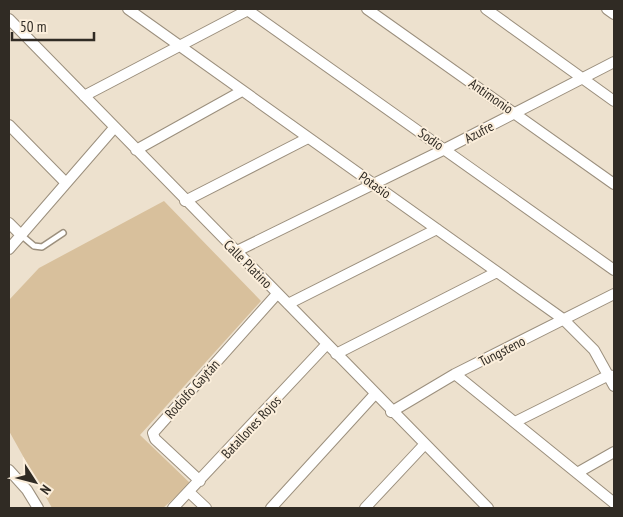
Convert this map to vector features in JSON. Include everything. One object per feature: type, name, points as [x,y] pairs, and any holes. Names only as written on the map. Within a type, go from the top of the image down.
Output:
[{"type":"street","name":"Potasio","points":[[128,9],[563,319],[590,345],[612,376],[614,386]]},
{"type":"street","points":[[84,96],[248,9]]},
{"type":"street","name":"Sodio","points":[[248,9],[614,270]]},
{"type":"street","name":"Antimonio","points":[[367,9],[614,184]]},
{"type":"street","points":[[486,9],[614,101]]},
{"type":"street","points":[[607,9],[614,14]]},
{"type":"street","name":"Calle Platino","points":[[9,19],[327,344],[391,412],[488,508]]},
{"type":"street","name":"Azufre","points":[[235,252],[372,183],[445,149],[614,62]]},
{"type":"street","points":[[136,150],[242,91]]},
{"type":"street","points":[[9,125],[66,184]]},
{"type":"street","points":[[9,249],[114,128]]},
{"type":"street","points":[[185,201],[308,138]]},
{"type":"street","points":[[9,223],[21,236]]},
{"type":"street","points":[[288,304],[437,229]]},
{"type":"street","points":[[336,354],[497,272]]},
{"type":"street","name":"Rodolfo Gaytán","points":[[200,481],[155,439],[153,433],[277,294]]},
{"type":"street","name":"Tungsteno","points":[[391,412],[456,374],[614,294]]},
{"type":"street","name":"Batallones Rojos","points":[[173,508],[327,344]]},
{"type":"street","points":[[456,374],[614,503]]},
{"type":"street","points":[[515,422],[612,376]]},
{"type":"street","points":[[271,508],[374,394]]},
{"type":"street","points":[[365,508],[424,445]]},
{"type":"street","points":[[577,473],[614,452]]},
{"type":"street","points":[[9,470],[27,490],[38,508]]},
{"type":"street","points":[[189,492],[206,508]]},
{"type":"lane","points":[[21,236],[38,248],[45,246],[63,233]]},
{"type":"shaded area","points":[[164,201],[261,301],[140,435],[191,484],[163,508],[52,508],[9,431],[9,300],[39,268]]}]
